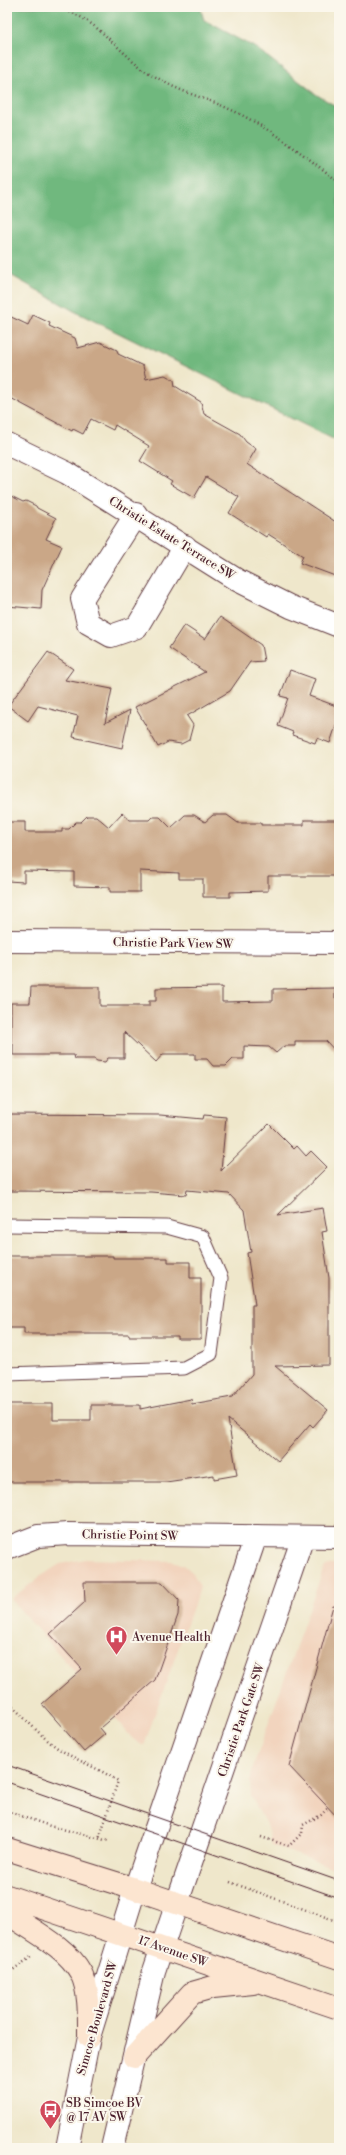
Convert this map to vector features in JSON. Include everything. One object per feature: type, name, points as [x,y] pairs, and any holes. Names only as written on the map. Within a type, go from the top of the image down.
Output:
[{"type":"main road","points":[[7,1849],[135,1889],[339,1958]]},
{"type":"main road","name":"17 Avenue SW","points":[[7,1896],[339,2008]]},
{"type":"main road","points":[[7,1913],[56,1946],[69,1957],[81,1973],[86,1990],[89,2037]]},
{"type":"main road","points":[[134,2057],[192,1993],[213,1987],[260,1982]]},
{"type":"street","name":"Christie Estate Terrace SW","points":[[7,444],[68,473],[136,514],[237,580],[291,607],[339,626]]},
{"type":"street","points":[[136,514],[82,598],[88,623],[111,636],[137,628],[185,546]]},
{"type":"street","name":"Christie Park View SW","points":[[7,942],[339,943]]},
{"type":"street","name":"Christie Point SW","points":[[7,1548],[38,1536],[68,1534],[256,1536]]},
{"type":"street","points":[[135,1889],[256,1536],[339,1536]]},
{"type":"street","name":"Christie Park Gate SW","points":[[177,1903],[304,1537]]},
{"type":"street","name":"Simcoe Boulevard SW","points":[[67,2148],[70,2126],[89,2037],[135,1889]]},
{"type":"street","points":[[112,2148],[119,2109],[134,2057],[154,1971],[177,1903]]},
{"type":"lane","points":[[7,1225],[167,1227],[203,1237],[221,1278],[211,1354],[184,1368],[7,1374]]},
{"type":"path","points":[[50,7],[63,9],[82,18],[110,38],[143,68],[168,84],[228,108],[260,126],[339,182]]},
{"type":"path","points":[[7,1701],[46,1739],[60,1749],[102,1771],[118,1782],[99,1839]]},
{"type":"path","points":[[261,1837],[288,1846],[302,1832],[304,1824],[322,1815],[329,1807]]},
{"type":"path","points":[[7,1811],[50,1826],[108,1841]]},
{"type":"path","points":[[230,1882],[339,1922]]},
{"type":"path","points":[[7,1974],[37,1953]]},
{"type":"shaded area","points":[[85,1559],[173,1561],[184,1565],[193,1573],[200,1587],[144,1745],[133,1739],[11,1599],[41,1576],[60,1564]]},
{"type":"shaded area","points":[[339,1562],[339,1870],[271,1845],[268,1828],[251,1796],[250,1781],[253,1767],[323,1570],[326,1566]]},
{"type":"green space","points":[[7,7],[200,7],[204,20],[256,48],[317,95],[339,108],[339,442],[74,311],[7,273]]},
{"type":"building","points":[[7,315],[28,325],[33,315],[50,323],[49,326],[75,338],[78,348],[100,342],[117,350],[118,354],[143,366],[146,379],[165,375],[174,380],[175,386],[201,402],[204,414],[240,434],[246,442],[256,449],[247,464],[248,465],[339,524],[339,564],[335,576],[300,563],[303,556],[268,534],[266,537],[229,513],[239,497],[206,477],[194,498],[170,484],[172,481],[140,461],[149,446],[115,425],[113,430],[91,419],[83,434],[73,429],[72,431],[7,396]]},
{"type":"building","points":[[7,494],[23,502],[26,501],[56,518],[46,539],[62,546],[42,590],[41,609],[7,606]]},
{"type":"building","points":[[220,617],[261,645],[264,661],[250,662],[230,691],[187,716],[193,725],[189,740],[181,744],[168,742],[158,747],[135,707],[205,672],[169,648],[184,625],[205,639]]},
{"type":"building","points":[[48,652],[73,669],[65,680],[112,689],[105,723],[130,710],[122,748],[73,737],[78,716],[38,706],[28,721],[8,706]]},
{"type":"building","points":[[290,670],[315,679],[309,696],[339,707],[339,717],[330,743],[317,738],[315,743],[292,735],[293,732],[278,726],[288,698],[280,696]]},
{"type":"building","points":[[122,813],[130,820],[149,820],[152,817],[160,817],[171,828],[185,815],[194,815],[205,822],[213,815],[227,815],[238,823],[261,823],[261,825],[304,825],[304,820],[339,820],[339,876],[268,876],[268,891],[230,892],[230,897],[203,897],[203,879],[179,879],[179,873],[140,871],[140,892],[110,892],[110,887],[74,886],[74,872],[24,871],[24,882],[7,881],[7,822],[25,822],[25,832],[62,832],[62,829],[69,829],[76,822],[81,822],[87,816],[96,816],[109,827]]},
{"type":"building","points":[[31,987],[100,987],[100,1006],[149,1006],[149,1001],[156,1001],[156,988],[222,987],[222,1002],[273,1001],[273,989],[335,988],[335,998],[339,998],[339,1055],[326,1041],[295,1041],[295,1046],[284,1046],[276,1053],[269,1047],[244,1046],[244,1059],[233,1059],[226,1066],[213,1066],[207,1059],[195,1059],[195,1054],[163,1054],[156,1062],[124,1032],[124,1058],[108,1058],[105,1062],[94,1059],[75,1059],[74,1055],[13,1055],[13,1044],[11,1044],[11,1003],[30,1003]]},
{"type":"building","points":[[7,1114],[160,1115],[203,1119],[204,1115],[226,1117],[221,1171],[269,1124],[294,1149],[297,1146],[306,1156],[311,1151],[327,1167],[278,1215],[323,1208],[327,1231],[322,1232],[329,1278],[329,1365],[275,1366],[328,1410],[313,1427],[310,1424],[278,1461],[228,1419],[237,1475],[214,1479],[214,1475],[166,1482],[7,1482],[7,1404],[53,1404],[53,1420],[91,1420],[91,1405],[140,1405],[140,1409],[191,1399],[192,1404],[232,1397],[252,1374],[252,1305],[255,1305],[247,1253],[251,1252],[244,1210],[229,1194],[187,1190],[186,1195],[151,1192],[7,1191]]},
{"type":"building","points":[[7,1256],[113,1256],[113,1258],[168,1258],[168,1262],[190,1262],[190,1278],[201,1278],[201,1339],[178,1339],[178,1336],[129,1336],[129,1334],[24,1334],[24,1328],[7,1328]]},
{"type":"building","name":"Avenue Health","points":[[84,1582],[162,1582],[179,1600],[178,1615],[155,1680],[100,1728],[105,1734],[84,1752],[42,1704],[82,1669],[50,1634],[85,1602]]},
{"type":"building","points":[[333,1606],[339,1607],[339,1819],[289,1766]]},
{"type":"tram line","points":[[7,1765],[339,1881]]},
{"type":"tram line","points":[[7,1782],[339,1898]]},
{"type":"place","name":"Avenue Health","points":[[117,1656]]},
{"type":"place","name":"SB Simcoe BV @ 17 AV SW","points":[[50,2130]]}]
